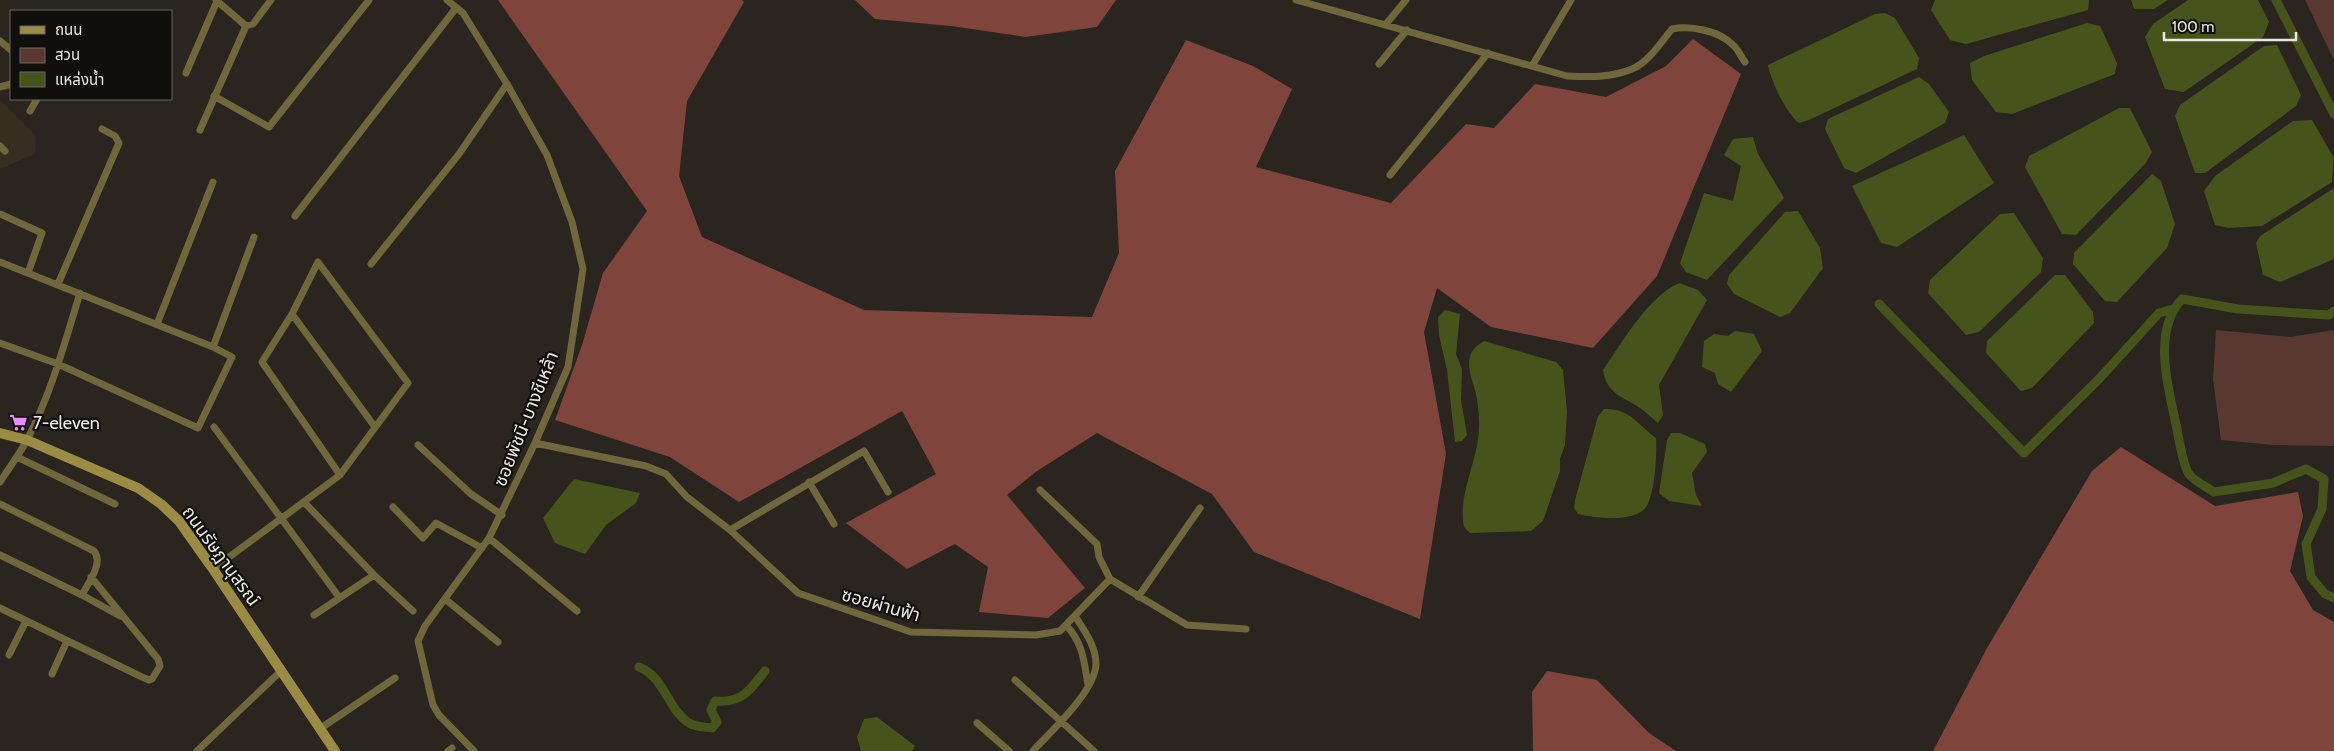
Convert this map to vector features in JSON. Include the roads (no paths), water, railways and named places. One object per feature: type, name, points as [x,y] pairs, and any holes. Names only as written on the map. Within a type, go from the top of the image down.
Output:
[{"type":"street","points":[[186,73],[216,0],[246,26]]},
{"type":"street","points":[[200,130],[246,26],[253,24],[271,0]]},
{"type":"street","points":[[214,96],[270,127],[369,0]]},
{"type":"street","name":"ซอยพัชนี-บางชีเหล้า","points":[[447,0],[463,13],[507,84],[547,155],[572,222],[583,269],[568,367],[535,443],[489,538],[424,626],[418,641],[433,705],[439,716],[474,751]]},
{"type":"street","points":[[1296,0],[1567,76],[1593,78],[1633,69],[1654,51],[1672,28],[1684,26],[1706,30],[1733,44],[1745,62]]},
{"type":"street","points":[[1386,24],[1406,0]]},
{"type":"street","points":[[1532,66],[1572,0]]},
{"type":"street","points":[[295,216],[456,8]]},
{"type":"street","points":[[1379,64],[1407,30]]},
{"type":"street","points":[[0,41],[10,49]]},
{"type":"street","points":[[1390,175],[1488,53]]},
{"type":"street","points":[[371,264],[458,154],[507,84]]},
{"type":"street","points":[[30,111],[37,100]]},
{"type":"street","points":[[58,284],[119,143],[115,136],[102,129]]},
{"type":"street","points":[[157,324],[213,182]]},
{"type":"street","points":[[0,214],[42,233],[28,273]]},
{"type":"street","points":[[212,347],[254,236]]},
{"type":"street","points":[[0,262],[157,324],[232,357],[198,428],[58,364],[0,343]]},
{"type":"street","points":[[213,569],[340,475],[408,382],[318,262],[292,314],[262,362],[340,475]]},
{"type":"street","points":[[0,482],[27,440],[58,364],[80,293]]},
{"type":"street","points":[[292,314],[375,427]]},
{"type":"street","points":[[214,427],[339,597]]},
{"type":"street","name":"ถนนรัษฎานุสรณ์","points":[[0,433],[27,440],[138,488],[161,504],[178,521],[213,569],[335,751]]},
{"type":"street","name":"ซอยผ่านฟ้า","points":[[535,443],[646,466],[666,474],[687,497],[730,530],[798,593],[911,632],[1036,635],[1060,632],[1110,579]]},
{"type":"street","points":[[418,445],[471,494],[502,514]]},
{"type":"street","points":[[730,530],[864,451],[888,492]]},
{"type":"street","points":[[16,457],[116,504]]},
{"type":"street","points":[[809,482],[834,524]]},
{"type":"street","points":[[1040,490],[1097,544],[1099,558],[1110,579],[1187,625],[1246,629]]},
{"type":"street","points":[[304,502],[374,575],[413,610]]},
{"type":"street","points":[[0,504],[94,552],[98,559],[82,595]]},
{"type":"street","points":[[393,507],[423,538],[436,523],[482,548]]},
{"type":"street","points":[[1138,596],[1200,508]]},
{"type":"street","points":[[489,538],[578,610]]},
{"type":"street","points":[[0,555],[123,617]]},
{"type":"street","points":[[314,615],[374,575]]},
{"type":"street","points":[[0,608],[142,678],[152,679],[160,663],[91,577]]},
{"type":"street","points":[[445,599],[498,642]]},
{"type":"street","points":[[1034,751],[1081,697],[1094,671],[1093,651],[1087,634],[1075,616]]},
{"type":"street","points":[[9,655],[26,621]]},
{"type":"street","points":[[1066,625],[1076,636],[1081,649],[1088,685]]},
{"type":"street","points":[[52,674],[67,641]]},
{"type":"street","points":[[197,751],[282,670]]},
{"type":"street","points":[[321,728],[395,678]]},
{"type":"street","points":[[1015,680],[1094,751]]},
{"type":"street","points":[[977,723],[1009,751]]},
{"type":"water","points":[[1935,0],[2089,0],[2088,10],[1966,44],[1950,40],[1931,10]]},
{"type":"water","points":[[2131,0],[2168,0],[2154,9],[2134,9]]},
{"type":"water","points":[[2188,0],[2258,0],[2269,22],[2263,37],[2184,92],[2165,89],[2145,37],[2153,24]]},
{"type":"water","points":[[1885,13],[1895,18],[1919,58],[1917,69],[1799,123],[1789,112],[1780,96],[1768,65],[1875,14]]},
{"type":"water","points":[[2087,23],[2100,26],[2117,63],[2115,74],[2012,114],[1996,112],[1972,80],[1970,63],[1984,56]]},
{"type":"water","points":[[2277,45],[2301,95],[2296,106],[2205,173],[2195,173],[2175,116],[2180,105],[2264,46]]},
{"type":"water","points":[[1919,77],[1929,84],[1949,112],[1945,123],[1856,173],[1844,168],[1825,129],[1828,119]]},
{"type":"water","points":[[2119,108],[2130,108],[2152,152],[2145,164],[2076,235],[2062,234],[2025,167],[2029,156]]},
{"type":"water","points":[[2312,120],[2334,158],[2332,182],[2262,226],[2228,228],[2215,225],[2204,191],[2215,176],[2293,121]]},
{"type":"water","points":[[1964,135],[1994,183],[1897,247],[1881,243],[1852,186]]},
{"type":"water","points":[[1753,137],[1758,154],[1784,198],[1707,280],[1686,272],[1680,263],[1704,193],[1733,201],[1741,166],[1724,155],[1733,139]]},
{"type":"water","points":[[2152,174],[2161,181],[2175,224],[2167,248],[2117,302],[2105,301],[2073,264],[2074,253]]},
{"type":"water","points":[[2334,188],[2334,259],[2280,282],[2263,275],[2256,243],[2260,236]]},
{"type":"water","points":[[1798,211],[1820,248],[1823,268],[1790,313],[1780,317],[1734,294],[1727,284],[1729,275],[1785,212]]},
{"type":"water","points":[[2014,213],[2043,258],[2041,272],[1979,332],[1966,335],[1928,293],[1930,280],[2000,214]]},
{"type":"water","points":[[2055,275],[2065,275],[2093,312],[2094,323],[2032,388],[2021,391],[1986,353],[1987,341]]},
{"type":"water","points":[[1679,283],[1698,290],[1707,300],[1659,385],[1663,415],[1658,423],[1612,390],[1608,385],[1603,370],[1647,309],[1657,298]]},
{"type":"water","points":[[1445,310],[1460,314],[1456,354],[1462,369],[1461,400],[1467,435],[1462,441],[1455,442],[1447,370],[1439,335],[1438,317]]},
{"type":"water","points":[[1735,331],[1754,334],[1762,351],[1731,392],[1718,384],[1715,373],[1702,367],[1704,341],[1714,334],[1728,336]]},
{"type":"water","points":[[1484,341],[1556,362],[1563,370],[1567,411],[1565,445],[1560,459],[1560,471],[1543,521],[1531,531],[1470,533],[1464,527],[1463,514],[1466,488],[1479,434],[1478,404],[1469,360],[1471,353]]},
{"type":"water","points":[[1604,409],[1613,409],[1627,414],[1656,438],[1656,463],[1649,501],[1641,512],[1633,515],[1614,518],[1594,517],[1578,514],[1574,508],[1598,416]]},
{"type":"water","points":[[1671,433],[1680,433],[1705,444],[1707,452],[1692,473],[1696,495],[1702,506],[1669,501],[1659,493],[1667,440]]},
{"type":"water","points":[[574,479],[640,493],[636,503],[606,525],[585,554],[555,543],[543,518]]},
{"type":"water","points":[[877,717],[915,746],[912,751],[861,751],[857,737],[864,719]]},
{"type":"waterway","points":[[2276,0],[2334,114]]},
{"type":"waterway","points":[[2334,311],[2329,315],[2238,309],[2182,299],[2173,312],[2167,328],[2165,344],[2167,379],[2182,452],[2187,470],[2194,479],[2214,492],[2273,483],[2306,469],[2324,479],[2322,509],[2306,544],[2311,577],[2325,594],[2334,598]]},
{"type":"waterway","points":[[1879,304],[2024,453],[2099,379],[2159,313],[2173,309]]},
{"type":"waterway","points":[[639,667],[647,671],[654,678],[676,710],[689,723],[712,728],[717,722],[711,710],[715,701],[739,698],[750,690],[765,671]]},
{"type":"place","name":"7-eleven","points":[[19,423]]}]
